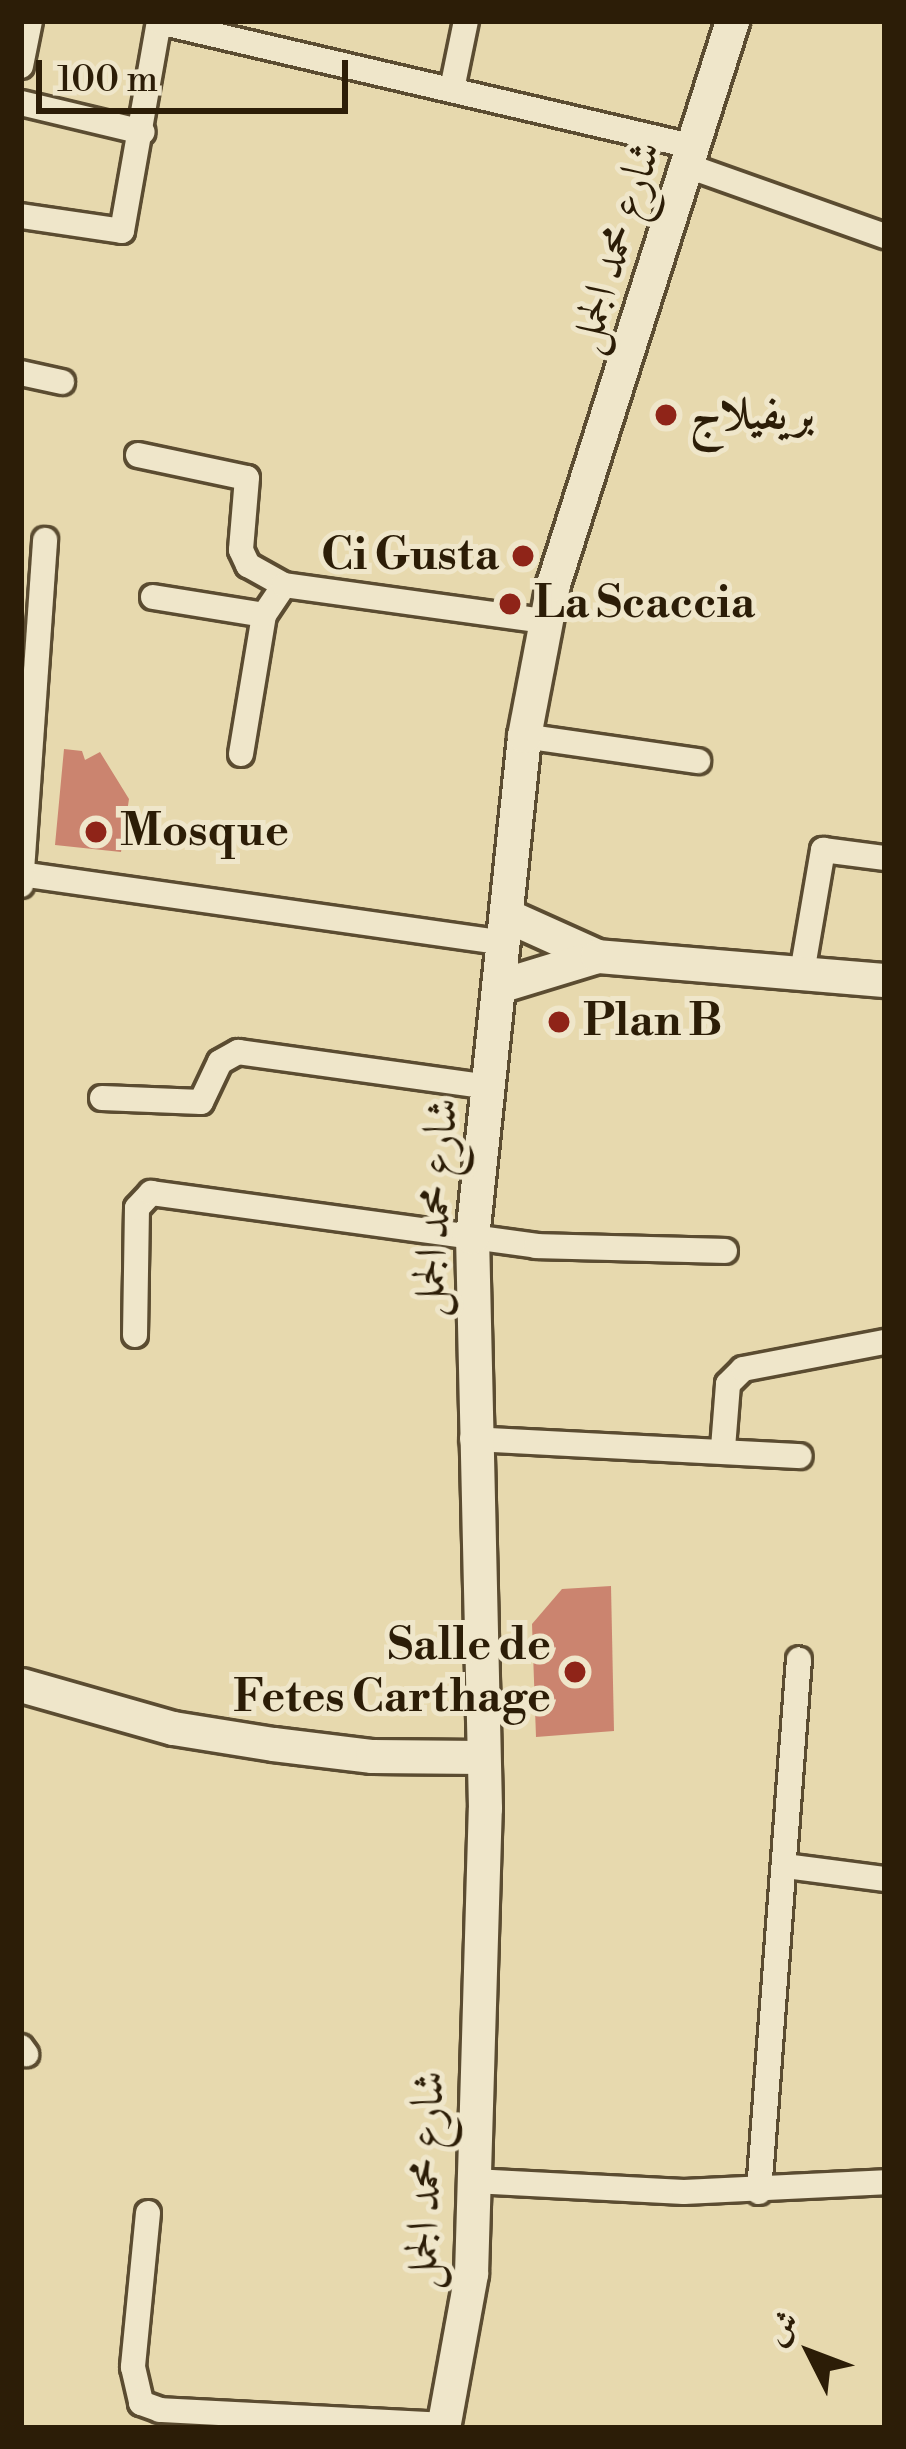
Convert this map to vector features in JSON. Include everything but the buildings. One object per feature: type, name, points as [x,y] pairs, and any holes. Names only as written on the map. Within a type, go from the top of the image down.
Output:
[{"type":"street","points":[[21,66],[29,21]]},
{"type":"street","points":[[452,89],[466,21]]},
{"type":"street","name":"شارع محمد الجمل","points":[[443,2426],[466,2324],[485,1808],[472,1439],[472,1237],[524,736],[544,621],[732,21]]},
{"type":"street","points":[[21,216],[114,236],[127,224],[159,22],[452,89],[691,156],[885,236]]},
{"type":"street","points":[[21,103],[142,132]]},
{"type":"street","points":[[21,373],[62,382]]},
{"type":"street","points":[[137,454],[247,478],[241,550],[248,565],[284,585],[544,621]]},
{"type":"street","points":[[21,887],[45,540]]},
{"type":"street","points":[[241,754],[264,615],[284,585]]},
{"type":"street","points":[[153,597],[264,615]]},
{"type":"street","points":[[524,736],[698,761]]},
{"type":"street","points":[[803,967],[823,850],[885,858]]},
{"type":"street","points":[[22,874],[504,929],[597,956],[803,967],[885,980]]},
{"type":"street","points":[[499,986],[597,956]]},
{"type":"street","points":[[102,1098],[201,1102],[220,1062],[238,1052],[489,1087]]},
{"type":"street","points":[[135,1335],[137,1208],[151,1193],[472,1237],[725,1250]]},
{"type":"street","points":[[723,1448],[728,1384],[742,1369],[885,1342]]},
{"type":"street","points":[[472,1439],[723,1448],[800,1456]]},
{"type":"street","points":[[759,2192],[799,1659]]},
{"type":"street","points":[[21,1685],[172,1727],[419,1762],[484,1765]]},
{"type":"street","points":[[419,1762],[448,1744],[481,1710]]},
{"type":"street","points":[[419,1762],[454,1780],[485,1808]]},
{"type":"street","points":[[784,1866],[885,1879]]},
{"type":"street","points":[[473,2181],[759,2192],[885,2182]]},
{"type":"street","points":[[148,2213],[133,2367],[141,2403],[160,2410],[443,2426]]},
{"type":"place","name":"بريفيلاج","points":[[666,415]]},
{"type":"place","name":"Ci Gusta","points":[[523,556]]},
{"type":"place","name":"La Scaccia","points":[[510,604]]},
{"type":"place","name":"Mosque","points":[[96,832]]},
{"type":"place","name":"Plan B","points":[[559,1022]]},
{"type":"place","name":"Salle de Fetes Carthage","points":[[575,1672]]}]
